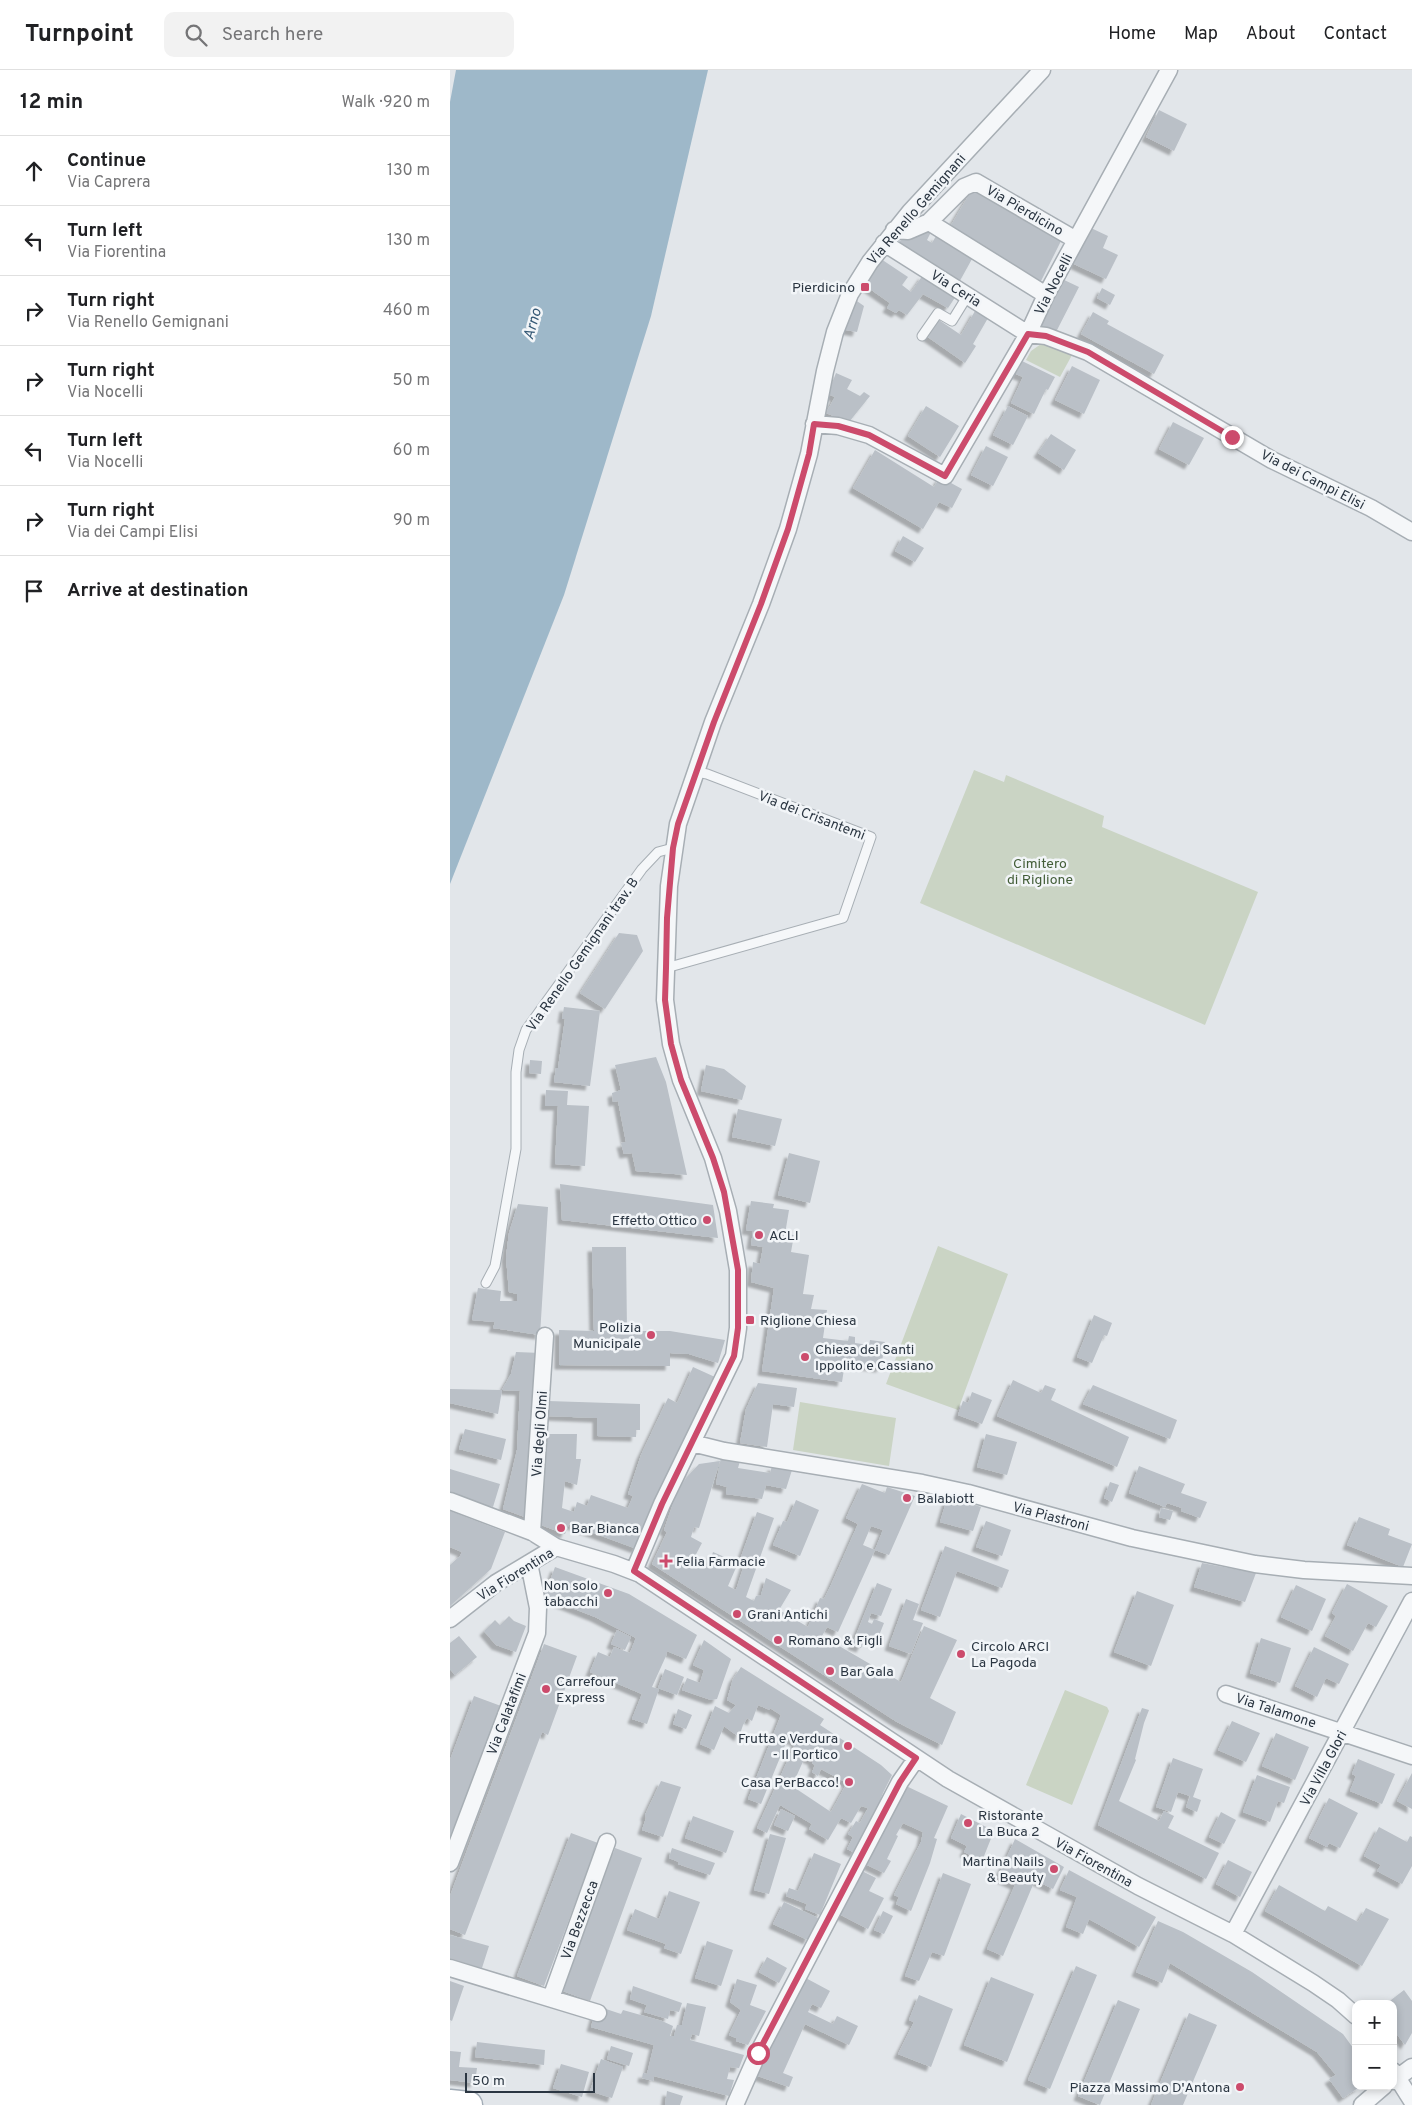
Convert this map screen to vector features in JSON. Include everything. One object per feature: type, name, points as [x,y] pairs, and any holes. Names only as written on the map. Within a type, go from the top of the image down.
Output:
[{"type":"main road","points":[[450,2103],[469,2105]]},
{"type":"street","name":"Via Renello Gemignani","points":[[634,1571],[662,1504],[734,1356],[731,1327],[738,1270],[728,1211],[713,1158],[681,1080],[674,1056],[665,1000],[668,894],[673,848],[678,824],[714,722],[761,604],[788,529],[809,454],[833,342],[850,294],[894,230],[1042,70]]},
{"type":"street","name":"Via Nocelli","points":[[814,424],[838,426],[869,435],[945,476],[1028,334],[1046,295],[1169,70]]},
{"type":"street","name":"Via Pierdicino","points":[[894,230],[908,231],[929,222],[964,187],[976,182],[1076,240]]},
{"type":"street","points":[[929,222],[1046,295]]},
{"type":"street","name":"Via Ceria","points":[[884,243],[1028,334]]},
{"type":"street","name":"Via dei Campi Elisi","points":[[1028,334],[1046,336],[1088,352],[1264,455],[1371,508],[1412,532]]},
{"type":"street","name":"Via degli Olmi","points":[[532,1532],[545,1336]]},
{"type":"street","name":"Via Piastroni","points":[[692,1443],[724,1451],[958,1491],[1132,1538],[1255,1564],[1304,1570],[1412,1576]]},
{"type":"street","points":[[450,1501],[532,1532],[556,1547]]},
{"type":"street","name":"Via Fiorentina","points":[[450,1619],[484,1591],[556,1547],[634,1571],[916,1758],[1000,1810],[1138,1886],[1233,1934],[1313,1983],[1352,2012]]},
{"type":"street","name":"Via Calatafimi","points":[[450,1863],[537,1633],[538,1608],[529,1563]]},
{"type":"street","name":"Via Villa Glori","points":[[1233,1934],[1412,1601]]},
{"type":"street","name":"Via Talamone","points":[[1226,1694],[1412,1756]]},
{"type":"street","points":[[736,2105],[758,2053],[900,1782],[916,1758]]},
{"type":"street","name":"Via Bezzecca","points":[[550,1998],[607,1842]]},
{"type":"street","points":[[450,1968],[598,2013]]},
{"type":"street","points":[[1397,2076],[1412,2067]]},
{"type":"street","points":[[1397,2084],[1412,2101]]},
{"type":"street","points":[[1362,2105],[1379,2090]]},
{"type":"lane","points":[[922,336],[938,313],[952,321],[968,295]]},
{"type":"lane","name":"Via dei Crisantemi","points":[[666,968],[844,918],[871,837],[707,774],[697,772]]},
{"type":"lane","name":"Via Renello Gemignani trav. B","points":[[486,1283],[496,1266],[516,1149],[516,1072],[519,1050],[526,1030],[642,869],[658,852],[673,848]]},
{"type":"green space","points":[[1041,344],[1054,346],[1072,355],[1060,377],[1026,360],[1031,351]]},
{"type":"green space","name":"Cimitero di Riglione","points":[[974,770],[1004,782],[1006,775],[1104,816],[1102,827],[1258,892],[1205,1025],[920,903]]},
{"type":"green space","points":[[938,1246],[1008,1274],[958,1410],[886,1384]]},
{"type":"green space","points":[[800,1402],[896,1418],[889,1466],[793,1450]]},
{"type":"green space","points":[[1065,1690],[1107,1707],[1109,1711],[1072,1805],[1026,1785]]},
{"type":"water","name":"Arno","points":[[456,70],[708,70],[651,316],[564,595],[450,884],[450,102]]},
{"type":"building","points":[[1159,110],[1187,124],[1174,151],[1146,137]]},
{"type":"building","points":[[973,188],[1061,241],[1039,285],[989,256],[991,249],[950,227]]},
{"type":"building","points":[[1091,228],[1108,236],[1103,248],[1118,255],[1106,279],[1074,264]]},
{"type":"building","points":[[926,231],[931,232],[927,240],[932,243],[936,236],[972,259],[957,286],[894,245],[908,235]]},
{"type":"building","points":[[878,257],[908,277],[902,285],[911,292],[923,275],[956,296],[948,308],[923,294],[907,315],[899,310],[896,313],[887,308],[890,303],[860,282]]},
{"type":"building","points":[[1060,278],[1079,287],[1056,332],[1036,324]]},
{"type":"building","points":[[1102,288],[1115,295],[1110,305],[1097,298]]},
{"type":"building","points":[[854,299],[864,306],[857,332],[846,330]]},
{"type":"building","points":[[975,311],[988,318],[973,344],[976,346],[965,363],[925,335],[936,318],[961,335]]},
{"type":"building","points":[[1093,312],[1109,321],[1107,324],[1164,355],[1154,374],[1081,334]]},
{"type":"building","points":[[1022,361],[1055,377],[1048,390],[1046,389],[1034,414],[1011,403],[1023,377],[1016,374]]},
{"type":"building","points":[[1072,366],[1100,380],[1084,414],[1055,400]]},
{"type":"building","points":[[836,373],[852,380],[847,389],[860,396],[864,392],[870,396],[849,422],[826,413],[835,397],[828,394]]},
{"type":"building","points":[[926,406],[959,426],[940,457],[908,436]]},
{"type":"building","points":[[1008,406],[1028,416],[1013,445],[993,435]]},
{"type":"building","points":[[1173,422],[1204,438],[1189,465],[1159,449]]},
{"type":"building","points":[[1051,434],[1076,450],[1064,470],[1038,453]]},
{"type":"building","points":[[986,446],[1008,457],[993,486],[971,475]]},
{"type":"building","points":[[875,450],[934,487],[940,477],[962,489],[952,508],[939,502],[923,529],[853,488]]},
{"type":"building","points":[[903,536],[924,548],[915,562],[895,551]]},
{"type":"building","points":[[619,933],[637,935],[643,951],[605,1009],[580,993]]},
{"type":"building","points":[[564,1007],[600,1011],[590,1086],[554,1082],[556,1068],[558,1068],[565,1019],[562,1019]]},
{"type":"building","points":[[656,1057],[666,1082],[687,1175],[636,1171],[632,1153],[624,1154],[621,1143],[626,1142],[618,1101],[613,1102],[612,1093],[621,1090],[615,1065]]},
{"type":"building","points":[[530,1060],[542,1061],[541,1074],[529,1073]]},
{"type":"building","points":[[706,1065],[724,1069],[746,1086],[742,1100],[701,1091]]},
{"type":"building","points":[[546,1090],[568,1091],[567,1105],[589,1106],[585,1166],[555,1164],[558,1106],[545,1106]]},
{"type":"building","points":[[738,1109],[782,1119],[775,1146],[732,1137]]},
{"type":"building","points":[[789,1153],[820,1161],[810,1203],[778,1195]]},
{"type":"building","points":[[560,1184],[713,1205],[718,1238],[562,1220]]},
{"type":"building","points":[[751,1201],[774,1204],[773,1208],[789,1210],[785,1234],[794,1235],[791,1252],[809,1255],[803,1294],[814,1295],[811,1309],[827,1310],[823,1338],[848,1341],[849,1336],[855,1337],[855,1343],[869,1345],[870,1340],[885,1342],[881,1368],[845,1363],[842,1382],[762,1371],[774,1288],[751,1282],[753,1262],[760,1264],[763,1247],[751,1245],[753,1231],[746,1230]]},
{"type":"building","points":[[518,1204],[548,1207],[540,1335],[493,1328],[495,1322],[472,1320],[478,1288],[501,1291],[500,1301],[517,1301],[517,1294],[509,1292],[506,1257],[509,1233]]},
{"type":"building","points":[[592,1247],[626,1247],[627,1331],[670,1331],[725,1340],[718,1363],[689,1354],[670,1353],[670,1366],[559,1365],[559,1330],[594,1331]]},
{"type":"building","points":[[1094,1315],[1112,1323],[1107,1336],[1104,1335],[1092,1363],[1077,1357]]},
{"type":"building","points":[[516,1352],[541,1353],[530,1519],[503,1509],[517,1450],[520,1391],[502,1390],[511,1374]]},
{"type":"building","points":[[693,1367],[715,1377],[637,1549],[569,1524],[565,1534],[541,1525],[548,1434],[577,1434],[576,1459],[581,1459],[577,1485],[565,1481],[562,1508],[574,1512],[577,1502],[587,1506],[591,1495],[628,1508],[633,1496],[628,1494],[641,1455],[668,1398],[677,1403]]},
{"type":"building","points":[[1013,1380],[1041,1393],[1045,1385],[1056,1389],[1051,1400],[1129,1437],[1117,1467],[997,1416]]},
{"type":"building","points":[[758,1383],[797,1388],[794,1407],[773,1404],[767,1447],[740,1443],[746,1409]]},
{"type":"building","points":[[1093,1385],[1177,1420],[1170,1439],[1083,1404]]},
{"type":"building","points":[[450,1389],[502,1390],[498,1414],[450,1403]]},
{"type":"building","points":[[972,1392],[992,1400],[982,1424],[958,1415],[963,1401],[968,1403]]},
{"type":"building","points":[[548,1401],[640,1404],[640,1430],[636,1430],[636,1437],[597,1436],[597,1418],[547,1416]]},
{"type":"building","points":[[465,1429],[506,1439],[501,1460],[459,1449]]},
{"type":"building","points":[[986,1434],[1017,1442],[1007,1475],[977,1467]]},
{"type":"building","points":[[721,1457],[740,1461],[738,1468],[770,1473],[772,1466],[792,1470],[786,1489],[766,1485],[762,1499],[726,1494],[727,1487],[716,1484]]},
{"type":"building","points":[[720,1461],[699,1528],[694,1527],[691,1537],[702,1543],[694,1558],[708,1567],[713,1552],[738,1563],[728,1586],[736,1590],[746,1559],[741,1557],[757,1512],[774,1518],[746,1597],[754,1601],[756,1596],[761,1595],[766,1578],[791,1590],[779,1610],[808,1627],[820,1598],[824,1599],[831,1585],[858,1524],[846,1518],[862,1484],[885,1493],[887,1487],[915,1496],[889,1555],[875,1550],[838,1632],[827,1627],[822,1636],[901,1682],[924,1626],[957,1640],[930,1698],[956,1712],[942,1745],[897,1722],[652,1564],[667,1532],[664,1530],[676,1495],[686,1478],[699,1464]],"holes":[[[871,1526],[883,1530],[875,1550],[863,1545]]]},
{"type":"building","points":[[1139,1466],[1185,1484],[1181,1493],[1207,1502],[1200,1518],[1181,1511],[1182,1508],[1167,1503],[1165,1507],[1129,1493]]},
{"type":"building","points":[[450,1469],[500,1484],[493,1507],[450,1494]]},
{"type":"building","points":[[1110,1482],[1119,1485],[1112,1502],[1104,1498]]},
{"type":"building","points":[[948,1496],[981,1507],[973,1531],[940,1522]]},
{"type":"building","points":[[796,1500],[819,1510],[800,1556],[773,1545],[783,1521],[787,1522]]},
{"type":"building","points":[[1161,1508],[1173,1511],[1170,1520],[1159,1517]]},
{"type":"building","points":[[450,1511],[505,1532],[491,1569],[450,1606],[450,1565],[462,1552],[450,1547]]},
{"type":"building","points":[[1359,1517],[1390,1529],[1388,1535],[1412,1544],[1403,1567],[1347,1545]]},
{"type":"building","points":[[986,1521],[1011,1530],[1002,1556],[976,1547]]},
{"type":"building","points":[[945,1546],[1009,1570],[1002,1588],[957,1571],[940,1617],[921,1610]]},
{"type":"building","points":[[1202,1563],[1256,1573],[1245,1602],[1194,1587]]},
{"type":"building","points":[[555,1567],[629,1594],[697,1635],[686,1659],[667,1651],[652,1687],[659,1689],[647,1724],[632,1719],[642,1694],[590,1672],[598,1652],[610,1657],[614,1647],[630,1653],[636,1638],[595,1617],[544,1597]]},
{"type":"building","points":[[877,1583],[892,1589],[881,1616],[871,1613],[868,1622],[872,1624],[874,1619],[884,1623],[876,1643],[865,1639],[861,1648],[852,1645]]},
{"type":"building","points":[[1347,1584],[1388,1606],[1376,1627],[1368,1623],[1353,1651],[1325,1636],[1336,1616],[1332,1613]]},
{"type":"building","points":[[1296,1585],[1326,1599],[1312,1631],[1281,1617]]},
{"type":"building","points":[[1137,1591],[1174,1605],[1151,1666],[1114,1652]]},
{"type":"building","points":[[906,1599],[919,1604],[913,1620],[923,1623],[911,1654],[889,1646]]},
{"type":"building","points":[[509,1616],[514,1621],[526,1626],[516,1652],[496,1645],[484,1631],[495,1620],[500,1625]]},
{"type":"building","points":[[617,1630],[631,1637],[625,1650],[611,1644]]},
{"type":"building","points":[[459,1636],[477,1657],[455,1675],[450,1669],[450,1643]]},
{"type":"building","points":[[1261,1638],[1291,1648],[1280,1683],[1250,1673]]},
{"type":"building","points":[[704,1640],[731,1659],[717,1699],[711,1700],[682,1690],[687,1678],[700,1683],[704,1670],[693,1665]]},
{"type":"building","points":[[544,1644],[577,1656],[548,1735],[542,1732],[465,1935],[450,1929],[450,1896]]},
{"type":"building","points":[[1314,1647],[1349,1664],[1339,1684],[1326,1678],[1317,1697],[1295,1686]]},
{"type":"building","points":[[741,1667],[824,1719],[820,1725],[881,1765],[892,1775],[873,1819],[855,1853],[847,1849],[853,1837],[848,1834],[856,1821],[860,1823],[868,1808],[861,1806],[851,1823],[841,1818],[828,1840],[809,1829],[812,1824],[780,1805],[767,1833],[757,1828],[796,1742],[788,1738],[761,1804],[748,1799],[781,1715],[770,1708],[770,1710],[758,1705],[752,1721],[747,1718],[739,1737],[724,1726],[714,1750],[700,1744],[715,1706],[729,1713],[736,1705],[727,1700],[733,1679]],"holes":[[[805,1757],[813,1761],[812,1763],[815,1765],[812,1772],[818,1776],[821,1769],[847,1783],[831,1812],[792,1786]]]},
{"type":"building","points":[[665,1669],[684,1677],[677,1695],[658,1688]]},
{"type":"building","points":[[474,1696],[501,1706],[450,1840],[450,1760]]},
{"type":"building","points":[[1142,1708],[1149,1710],[1144,1723],[1136,1760],[1119,1801],[1159,1821],[1164,1811],[1174,1816],[1168,1828],[1219,1853],[1206,1879],[1098,1825]]},
{"type":"building","points":[[678,1709],[692,1715],[686,1729],[673,1724]]},
{"type":"building","points":[[1232,1721],[1260,1733],[1246,1762],[1218,1750]]},
{"type":"building","points":[[1276,1733],[1309,1747],[1295,1780],[1262,1766]]},
{"type":"building","points":[[1173,1758],[1203,1769],[1193,1797],[1201,1800],[1197,1812],[1186,1807],[1190,1796],[1178,1792],[1171,1812],[1156,1807]]},
{"type":"building","points":[[1358,1759],[1395,1774],[1382,1804],[1350,1791],[1356,1776],[1352,1774]]},
{"type":"building","points":[[1412,1773],[1412,1809],[1397,1801]]},
{"type":"building","points":[[1257,1775],[1290,1787],[1284,1803],[1278,1801],[1270,1822],[1243,1812]]},
{"type":"building","points":[[661,1781],[681,1787],[663,1837],[642,1830],[646,1818],[645,1815]]},
{"type":"building","points":[[902,1784],[948,1806],[934,1838],[937,1839],[930,1863],[911,1911],[896,1904],[899,1897],[894,1895],[921,1842],[923,1832],[903,1823],[896,1835],[898,1836],[887,1859],[891,1861],[884,1873],[863,1863]]},
{"type":"building","points":[[1329,1798],[1358,1813],[1340,1848],[1329,1843],[1327,1847],[1309,1838]]},
{"type":"building","points":[[781,1809],[795,1816],[788,1831],[774,1825]]},
{"type":"building","points":[[1221,1812],[1236,1820],[1224,1844],[1209,1837]]},
{"type":"building","points":[[961,1814],[994,1831],[982,1861],[964,1852],[967,1846],[951,1838]]},
{"type":"building","points":[[693,1816],[734,1831],[726,1853],[685,1838]]},
{"type":"building","points":[[1379,1827],[1407,1842],[1410,1836],[1412,1837],[1412,1866],[1402,1884],[1377,1871],[1381,1865],[1364,1856]]},
{"type":"building","points":[[571,1833],[598,1843],[544,1986],[517,1976]]},
{"type":"building","points":[[770,1834],[786,1838],[769,1894],[754,1890]]},
{"type":"building","points":[[1015,1839],[1064,1867],[1053,1889],[1035,1880],[1003,1956],[987,1949],[1015,1885],[998,1877]]},
{"type":"building","points":[[615,1848],[642,1858],[590,2001],[563,1991]]},
{"type":"building","points":[[672,1848],[715,1863],[710,1875],[678,1864],[679,1862],[669,1858]]},
{"type":"building","points":[[814,1853],[841,1864],[820,1915],[805,1909],[807,1904],[786,1896],[789,1888],[798,1891]]},
{"type":"building","points":[[1228,1860],[1252,1872],[1240,1897],[1216,1884]]},
{"type":"building","points":[[1069,1870],[1156,1917],[1139,1947],[1089,1919],[1083,1934],[1066,1927],[1077,1897],[1060,1890]]},
{"type":"building","points":[[862,1871],[876,1878],[869,1891],[884,1898],[868,1929],[839,1914]]},
{"type":"building","points":[[943,1873],[971,1884],[944,1956],[932,1952],[919,1981],[905,1976]]},
{"type":"building","points":[[1279,1885],[1325,1911],[1328,1906],[1358,1922],[1366,1908],[1389,1919],[1362,1966],[1265,1911]]},
{"type":"building","points":[[669,1891],[700,1902],[681,1954],[664,1948],[666,1944],[627,1930],[635,1909],[659,1919]]},
{"type":"building","points":[[784,1902],[818,1918],[808,1940],[773,1924]]},
{"type":"building","points":[[883,1911],[893,1916],[884,1934],[874,1930]]},
{"type":"building","points":[[1158,1921],[1183,1932],[1252,1972],[1343,2034],[1352,2046],[1352,2090],[1355,2090],[1343,2098],[1329,2079],[1336,2075],[1317,2052],[1170,1963],[1162,1983],[1136,1972]]},
{"type":"building","points":[[450,1935],[489,1946],[482,1968],[450,1958]]},
{"type":"building","points":[[707,1941],[733,1950],[721,1986],[695,1978]]},
{"type":"building","points":[[767,1957],[787,1968],[779,1983],[759,1972]]},
{"type":"building","points":[[1076,1966],[1097,1975],[1050,2089],[1028,2080]]},
{"type":"building","points":[[802,1976],[830,1991],[821,2008],[812,2004],[808,2012],[833,2024],[837,2016],[858,2026],[849,2045],[805,2024],[783,2073],[793,2077],[789,2087],[755,2075]]},
{"type":"building","points":[[991,1977],[1034,1994],[1007,2062],[964,2045]]},
{"type":"building","points":[[737,1979],[757,1985],[750,2005],[766,2011],[748,2045],[736,2041],[736,2038],[729,2035],[741,2010],[730,2002]]},
{"type":"building","points":[[450,1981],[464,1986],[452,2021],[450,2020]]},
{"type":"building","points":[[633,1986],[682,2003],[679,2012],[670,2010],[668,2019],[644,2012],[647,2005],[630,1999]]},
{"type":"building","points":[[1404,1990],[1412,2001],[1412,2033],[1405,2045],[1397,2034],[1397,2000],[1391,2000]]},
{"type":"building","points":[[919,1995],[953,2009],[931,2067],[898,2054],[914,2022],[909,2020]]},
{"type":"building","points":[[1118,2000],[1140,2009],[1100,2105],[1078,2096]]},
{"type":"building","points":[[687,2003],[706,2007],[699,2036],[692,2034],[690,2040],[744,2055],[739,2068],[730,2067],[727,2079],[734,2080],[729,2096],[654,2076],[653,2081],[642,2078],[643,2073],[647,2074],[654,2045],[591,2027],[597,2006],[621,2014],[623,2010],[662,2021],[673,2026],[670,2036],[674,2036],[677,2025],[682,2025]]},
{"type":"building","points":[[1189,2013],[1217,2025],[1183,2105],[1151,2105]]},
{"type":"building","points":[[477,2042],[545,2050],[544,2065],[475,2057]]},
{"type":"building","points":[[611,2046],[633,2053],[629,2066],[607,2059]]},
{"type":"building","points":[[450,2051],[461,2052],[459,2067],[477,2068],[475,2083],[450,2080]]},
{"type":"building","points":[[601,2059],[623,2067],[612,2098],[590,2091]]},
{"type":"building","points":[[561,2064],[589,2072],[582,2097],[553,2088]]},
{"type":"building","points":[[667,2091],[683,2096],[680,2105],[665,2105]]},
{"type":"place","name":"Pierdicino","points":[[865,287]]},
{"type":"place","name":"Effetto Ottico","points":[[707,1220]]},
{"type":"place","name":"ACLI","points":[[759,1235]]},
{"type":"place","name":"Riglione Chiesa","points":[[750,1320]]},
{"type":"place","name":"Polizia Municipale","points":[[651,1335]]},
{"type":"place","name":"Chiesa dei Santi Ippolito e Cassiano","points":[[805,1357]]},
{"type":"place","name":"Balabiott","points":[[907,1498]]},
{"type":"place","name":"Bar Bianca","points":[[561,1528]]},
{"type":"place","name":"Felia Farmacie","points":[[666,1561]]},
{"type":"place","name":"Non solo tabacchi","points":[[608,1593]]},
{"type":"place","name":"Grani Antichi","points":[[737,1614]]},
{"type":"place","name":"Romano & Figli","points":[[778,1640]]},
{"type":"place","name":"Circolo ARCI La Pagoda","points":[[961,1654]]},
{"type":"place","name":"Bar Gala","points":[[830,1671]]},
{"type":"place","name":"Carrefour Express","points":[[546,1689]]},
{"type":"place","name":"Frutta e Verdura - Il Portico","points":[[848,1746]]},
{"type":"place","name":"Casa PerBacco!","points":[[849,1782]]},
{"type":"place","name":"Ristorante La Buca 2","points":[[968,1823]]},
{"type":"place","name":"Martina Nails & Beauty","points":[[1054,1869]]},
{"type":"place","name":"Piazza Massimo D'Antona","points":[[1240,2087]]},
{"type":"route","points":[[758,2053],[900,1782],[916,1758],[634,1571],[662,1504],[734,1356],[738,1328],[738,1270],[724,1192],[713,1158],[681,1080],[671,1044],[665,1000],[669,886],[673,848],[678,824],[714,722],[761,604],[788,529],[809,454],[814,424],[838,426],[869,435],[945,476],[1028,334],[1046,336],[1088,352],[1232,437]]}]
